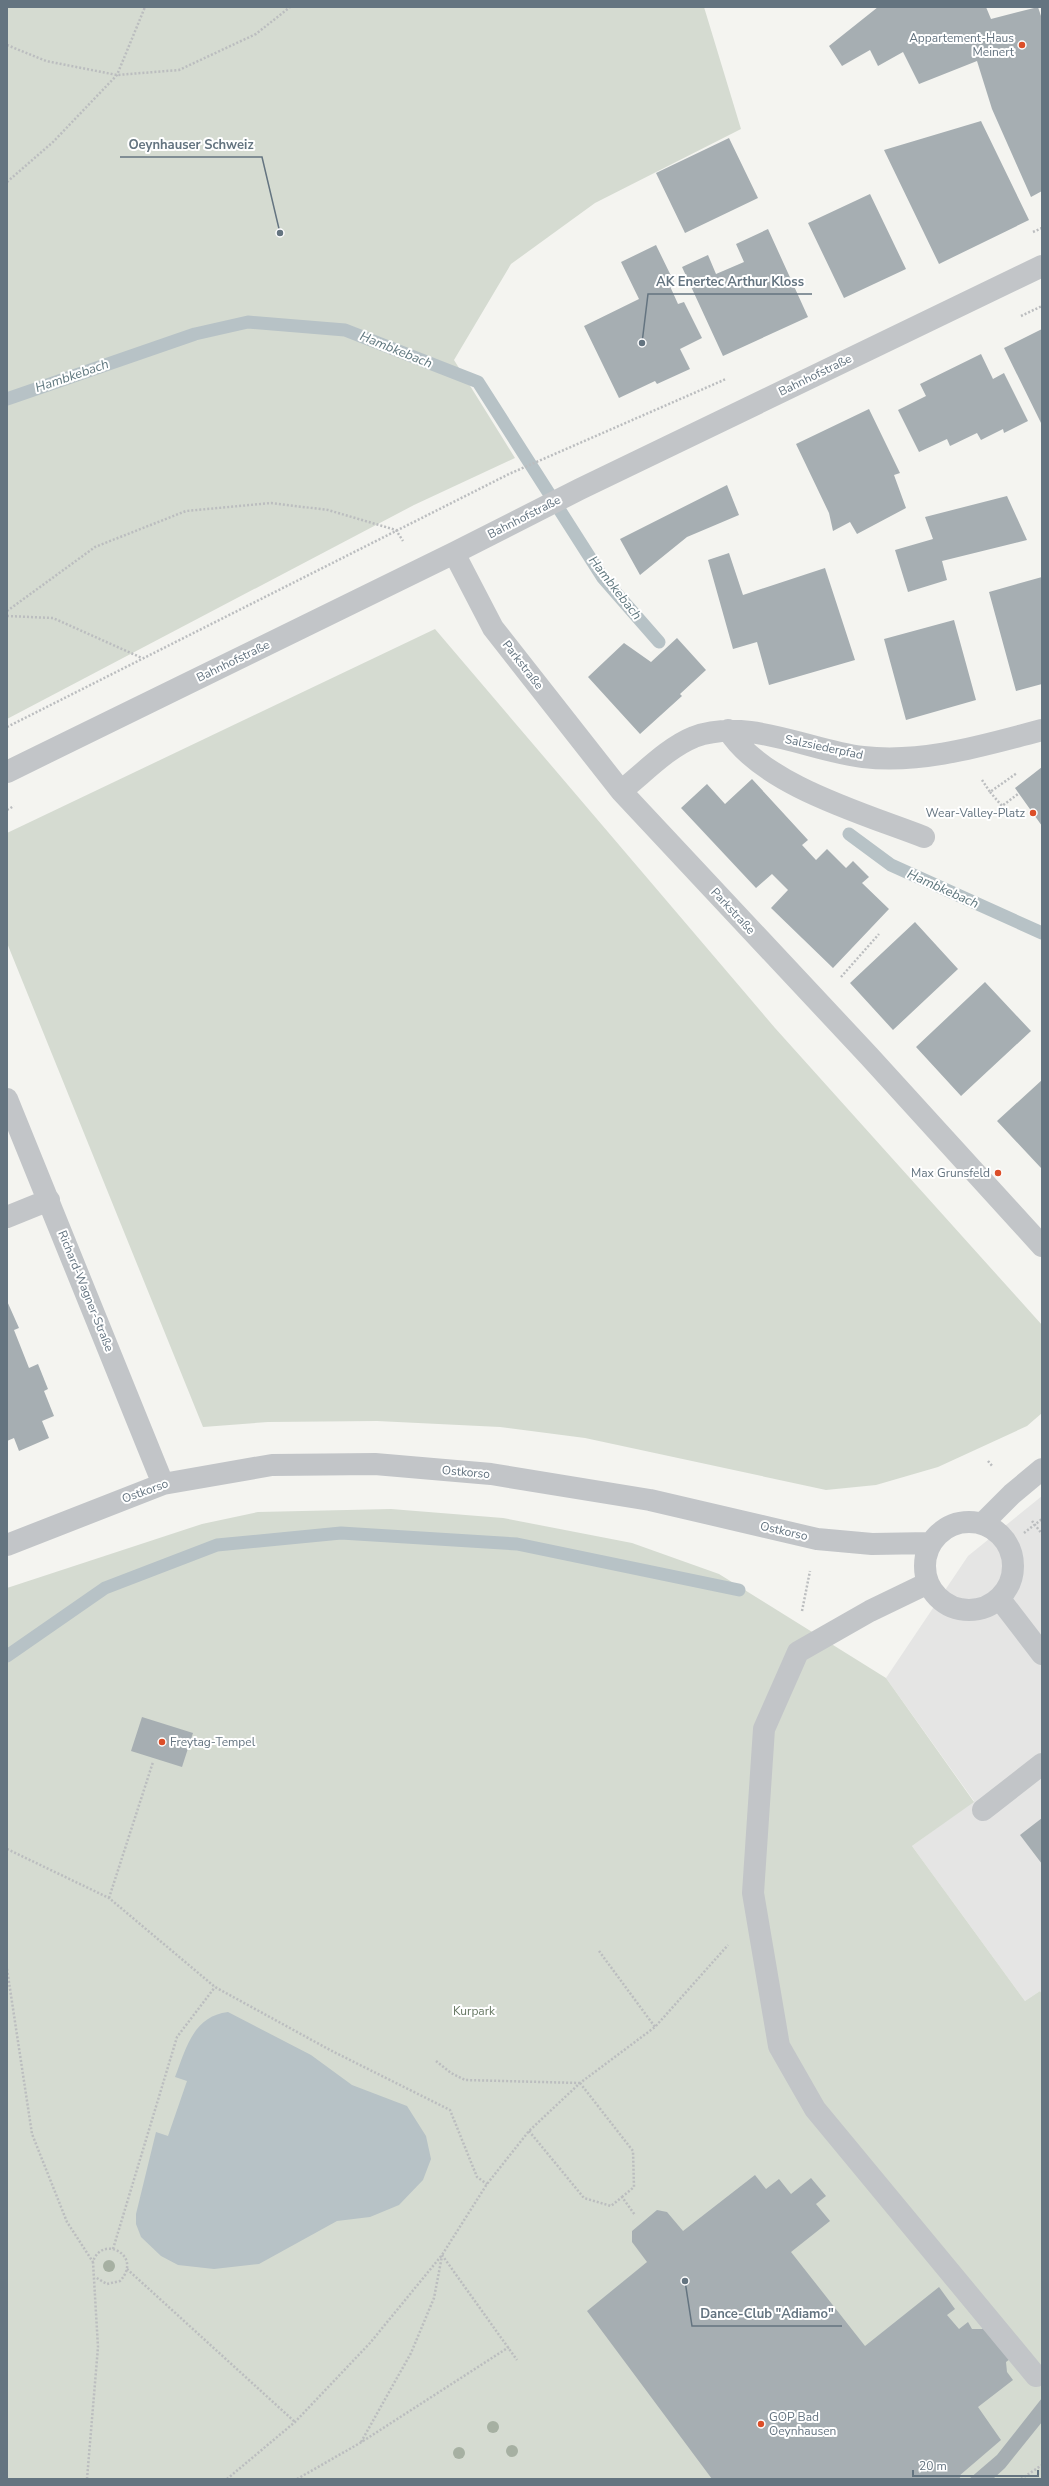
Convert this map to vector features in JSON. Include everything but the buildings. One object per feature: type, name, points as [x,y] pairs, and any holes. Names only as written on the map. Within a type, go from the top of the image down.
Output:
[{"type":"street","name":"Bahnhofstraße","points":[[7,772],[422,569],[580,489],[1042,266]]},
{"type":"street","name":"Parkstraße","points":[[454,553],[494,628],[621,791],[869,1056],[1042,1246]]},
{"type":"street","name":"Salzsiederpfad","points":[[621,791],[665,755],[694,738],[728,730],[795,740],[863,757],[908,758],[961,750],[1042,730]]},
{"type":"street","points":[[728,730],[737,745],[782,779],[822,797],[924,837]]},
{"type":"street","name":"Richard-Wagner-Straße","points":[[7,1100],[49,1200],[163,1484]]},
{"type":"street","points":[[7,1217],[49,1200]]},
{"type":"street","name":"Ostkorso","points":[[7,1544],[163,1484],[272,1465],[375,1464],[491,1474],[635,1498],[817,1539],[872,1544],[931,1543]]},
{"type":"street","points":[[982,1524],[1012,1494],[1042,1469]]},
{"type":"street","points":[[968,1522],[982,1524],[1001,1536],[1007,1545],[1012,1558],[1012,1573],[1008,1586],[999,1598],[988,1606],[974,1609],[960,1609],[947,1604],[936,1595],[928,1583],[925,1570],[926,1556],[931,1543],[941,1532],[954,1524],[968,1522]]},
{"type":"street","points":[[928,1583],[870,1611],[798,1652],[764,1729],[753,1894],[779,2046],[815,2109],[1036,2376]]},
{"type":"street","points":[[999,1598],[1042,1654]]},
{"type":"street","points":[[983,1810],[1042,1764]]},
{"type":"path","points":[[7,182],[53,142],[117,75],[145,7]]},
{"type":"path","points":[[7,46],[46,61],[117,75],[179,70],[256,34],[290,7]]},
{"type":"path","points":[[7,727],[396,530],[509,474],[570,447]]},
{"type":"path","points":[[7,611],[95,547],[186,511],[271,503],[328,510],[396,530],[422,569]]},
{"type":"path","points":[[7,616],[53,618],[142,658]]},
{"type":"path","points":[[990,792],[1002,806],[1018,794]]},
{"type":"path","points":[[839,979],[879,934]]},
{"type":"path","points":[[1035,1524],[1042,1534]]},
{"type":"path","points":[[109,1898],[153,1762]]},
{"type":"path","points":[[7,1849],[109,1898],[215,1987],[330,2050],[450,2110],[477,2177],[487,2184]]},
{"type":"path","points":[[227,2479],[295,2422],[370,2343],[442,2255],[487,2184],[529,2131],[580,2084],[654,2027],[727,1947],[730,1940]]},
{"type":"path","points":[[599,1951],[654,2027]]},
{"type":"path","points":[[7,1969],[32,2134],[67,2222],[93,2262],[98,2347],[87,2479]]},
{"type":"path","points":[[113,2249],[177,2037],[215,1987]]},
{"type":"path","points":[[436,2061],[451,2073],[465,2080],[580,2084],[633,2151],[634,2187],[611,2206],[584,2198],[529,2131]]},
{"type":"path","points":[[622,2197],[635,2215]]},
{"type":"path","points":[[93,2262],[100,2252],[113,2249],[124,2256],[128,2262],[127,2269],[120,2281],[114,2284],[102,2282],[95,2277]]},
{"type":"path","points":[[442,2255],[518,2360]]},
{"type":"path","points":[[360,2443],[411,2353],[431,2305],[442,2255]]},
{"type":"path","points":[[127,2269],[295,2422]]},
{"type":"path","points":[[297,2479],[360,2443],[509,2347]]},
{"type":"path","points":[[1021,2479],[1042,2465]]},
{"type":"shaded area","points":[[1042,1496],[1042,1994],[1040,1991],[1025,2001],[912,1846],[974,1801],[886,1678],[968,1556]]},
{"type":"shaded area","points":[[228,2012],[311,2055],[352,2085],[407,2106],[426,2136],[431,2159],[423,2180],[399,2205],[370,2217],[337,2221],[259,2264],[214,2269],[178,2265],[161,2256],[141,2237],[136,2224],[136,2214],[156,2132],[168,2136],[187,2081],[175,2077],[187,2045],[192,2036],[206,2020],[216,2015]]},
{"type":"green space","points":[[7,7],[704,7],[741,129],[595,203],[511,264],[454,360],[515,458],[414,505],[7,719]]},
{"type":"green space","points":[[435,629],[775,1028],[1042,1325],[1042,1413],[1027,1426],[938,1467],[876,1485],[826,1490],[585,1438],[500,1427],[377,1421],[268,1422],[203,1427],[7,943],[7,833]]},
{"type":"green space","name":"Kurpark","points":[[391,1509],[503,1518],[632,1543],[719,1574],[886,1678],[974,1802],[912,1846],[1025,2001],[1040,1991],[1042,1994],[1042,2479],[7,2479],[7,1588],[202,1524],[258,1512]]},
{"type":"waterway","name":"Hambkebach","points":[[7,399],[195,334],[248,322],[345,330],[478,382],[603,578],[659,642]]},
{"type":"waterway","name":"Hambkebach","points":[[849,834],[891,865],[1042,933]]},
{"type":"waterway","points":[[7,1656],[105,1588],[217,1545],[341,1533],[517,1544],[739,1590]]},
{"type":"place","name":"Appartement-Haus Meinert","points":[[1022,45]]},
{"type":"place","name":"Oeynhauser Schweiz","points":[[280,233]]},
{"type":"place","name":"AK Enertec Arthur Kloss","points":[[642,343]]},
{"type":"place","name":"Wear-Valley-Platz","points":[[1033,813]]},
{"type":"place","name":"Max Grunsfeld","points":[[998,1173]]},
{"type":"place","name":"Freytag-Tempel","points":[[162,1742]]},
{"type":"place","name":"Dance-Club \"Adiamo\"","points":[[685,2281]]},
{"type":"place","name":"GOP Bad Oeynhausen","points":[[761,2424]]}]
